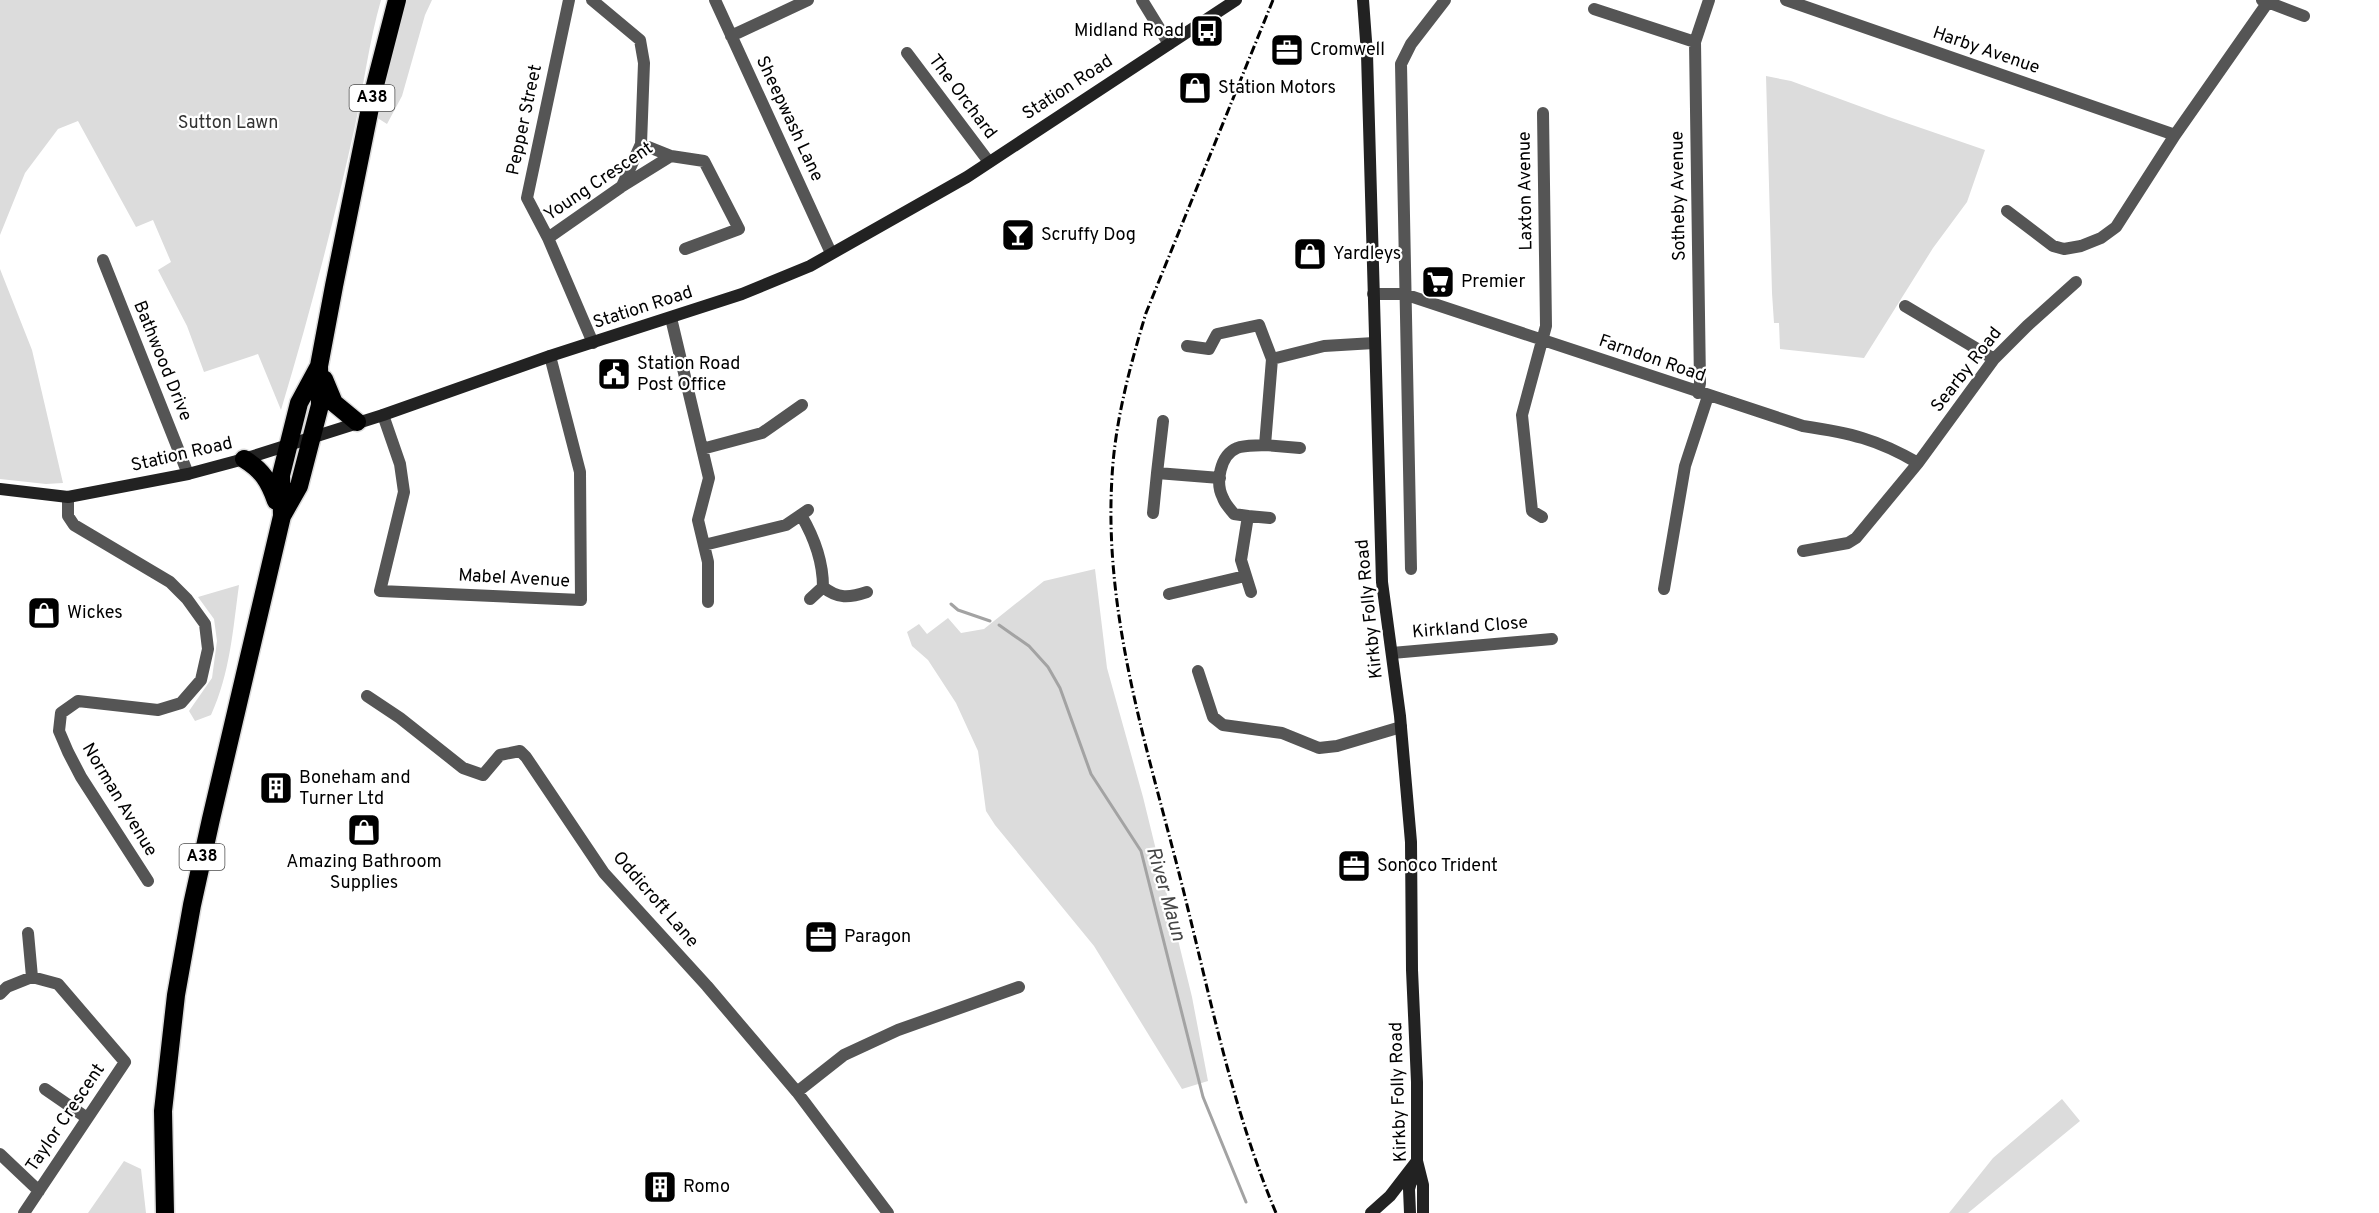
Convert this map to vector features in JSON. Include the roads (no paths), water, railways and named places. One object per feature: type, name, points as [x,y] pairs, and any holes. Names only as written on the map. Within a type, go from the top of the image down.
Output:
[{"type":"highway","name":"A38","points":[[165,1213],[163,1111],[176,995],[208,830],[282,516],[299,486],[320,405],[319,366],[373,93],[397,0]]},
{"type":"highway","name":"A38","points":[[282,516],[280,480],[299,402],[319,366]]},
{"type":"highway","points":[[319,366],[334,403],[357,422]]},
{"type":"highway","points":[[244,459],[266,477],[282,516]]},
{"type":"main road","name":"Station Road","points":[[0,489],[68,496],[188,474],[244,459],[383,415],[550,356],[741,294],[810,266],[918,205],[989,162],[1236,0]]},
{"type":"main road","name":"Kirkby Folly Road","points":[[1363,0],[1367,54],[1382,582],[1401,728],[1412,842],[1412,970],[1417,1082],[1417,1161],[1423,1185],[1423,1213]]},
{"type":"main road","points":[[1371,1213],[1390,1196],[1417,1161]]},
{"type":"main road","points":[[1410,1213],[1409,1189],[1417,1161]]},
{"type":"street","name":"Pepper Street","points":[[569,0],[527,198],[548,238],[593,343]]},
{"type":"street","name":"Young Crescent","points":[[592,0],[640,40],[644,63],[640,144],[671,156],[704,161],[739,229],[685,249]]},
{"type":"street","name":"Sheepwash Lane","points":[[715,0],[831,253]]},
{"type":"street","points":[[731,36],[808,0]]},
{"type":"street","points":[[1142,0],[1170,44]]},
{"type":"street","points":[[1410,568],[1401,64],[1411,44],[1445,0]]},
{"type":"street","name":"Sotheby Avenue","points":[[1664,589],[1684,466],[1703,395],[1700,383],[1695,42],[1709,0]]},
{"type":"street","name":"Harby Avenue","points":[[1785,0],[2175,135]]},
{"type":"street","points":[[2007,211],[2053,246],[2064,249],[2073,248],[2101,238],[2116,227],[2265,1],[2304,16]]},
{"type":"street","points":[[1594,9],[1695,42]]},
{"type":"street","name":"The Orchard","points":[[907,53],[989,162]]},
{"type":"street","name":"Laxton Avenue","points":[[1542,517],[1532,511],[1522,415],[1546,326],[1543,113]]},
{"type":"street","points":[[621,187],[640,144]]},
{"type":"street","name":"Young Crescent","points":[[548,238],[621,187],[671,156]]},
{"type":"street","name":"Bathwood Drive","points":[[104,260],[188,474]]},
{"type":"street","name":"Searby Road","points":[[1803,551],[1848,543],[1856,538],[1918,462],[1994,359],[2026,326],[2076,282]]},
{"type":"street","name":"Farndon Road","points":[[1373,294],[1404,294],[1703,395],[1803,426],[1851,434],[1880,443],[1918,462]]},
{"type":"street","points":[[1905,306],[1994,359]]},
{"type":"street","points":[[671,318],[709,478],[698,520],[708,562],[708,602]]},
{"type":"street","points":[[1187,346],[1209,348],[1217,334],[1259,325],[1272,359],[1264,445]]},
{"type":"street","points":[[1272,359],[1324,346],[1374,343]]},
{"type":"street","name":"Mabel Avenue","points":[[383,415],[400,464],[404,492],[381,591],[581,600],[580,472],[550,356]]},
{"type":"street","points":[[702,449],[762,433],[802,405]]},
{"type":"street","points":[[1153,513],[1163,420]]},
{"type":"street","points":[[1270,518],[1234,514],[1222,497],[1220,478],[1222,462],[1231,451],[1239,447],[1264,445],[1300,448]]},
{"type":"street","points":[[1157,473],[1220,478]]},
{"type":"street","name":"Norman Avenue","points":[[68,496],[68,516],[74,525],[170,582],[187,599],[205,624],[208,649],[201,680],[181,703],[158,710],[78,701],[61,713],[59,732],[68,752],[81,777],[148,882]]},
{"type":"street","points":[[704,545],[786,525],[805,513],[823,574],[823,587],[810,599]]},
{"type":"street","points":[[1248,516],[1241,560],[1251,592]]},
{"type":"street","points":[[1169,594],[1245,576]]},
{"type":"street","points":[[823,587],[834,595],[850,597],[867,592]]},
{"type":"street","name":"Kirkland Close","points":[[1392,652],[1552,639]]},
{"type":"street","points":[[1198,671],[1213,717],[1223,724],[1282,733],[1319,748],[1337,746],[1401,728]]},
{"type":"street","name":"Oddicroft Lane","points":[[367,696],[400,718],[463,768],[483,775],[500,755],[520,751],[604,873],[707,986],[797,1092],[888,1213]]},
{"type":"street","points":[[0,994],[6,987],[32,977],[28,933]]},
{"type":"street","name":"Taylor Crescent","points":[[24,1213],[125,1062],[58,984],[32,977]]},
{"type":"street","points":[[797,1092],[844,1055],[871,1045],[898,1030],[1019,987]]},
{"type":"street","points":[[45,1089],[87,1118]]},
{"type":"street","points":[[0,1154],[39,1191]]},
{"type":"waterway","name":"River Maun","points":[[951,604],[958,610],[990,621]]},
{"type":"waterway","name":"River Maun","points":[[999,625],[1029,646],[1048,667],[1060,688],[1091,774],[1141,851],[1203,1097],[1246,1202]]},
{"type":"railway","points":[[1273,0],[1146,313],[1129,373],[1116,435],[1112,477],[1111,531],[1122,638],[1145,744],[1225,1059],[1248,1137],[1276,1213]]},
{"type":"place","name":"Midland Road","points":[[1207,31]]},
{"type":"place","name":"Cromwell","points":[[1287,50]]},
{"type":"place","name":"Station Motors","points":[[1195,88]]},
{"type":"place","name":"Scruffy Dog","points":[[1018,235]]},
{"type":"place","name":"Yardleys","points":[[1310,254]]},
{"type":"place","name":"Premier","points":[[1438,282]]},
{"type":"place","name":"Station Road Post Office","points":[[614,374]]},
{"type":"place","name":"Wickes","points":[[44,613]]},
{"type":"place","name":"Boneham and Turner Ltd","points":[[276,788]]},
{"type":"place","name":"Amazing Bathroom Supplies","points":[[364,830]]},
{"type":"place","name":"Sonoco Trident","points":[[1354,866]]},
{"type":"place","name":"Paragon","points":[[821,937]]},
{"type":"place","name":"Romo","points":[[660,1187]]},
{"type":"park label","name":"Sutton Lawn","points":[[228,123]]}]
